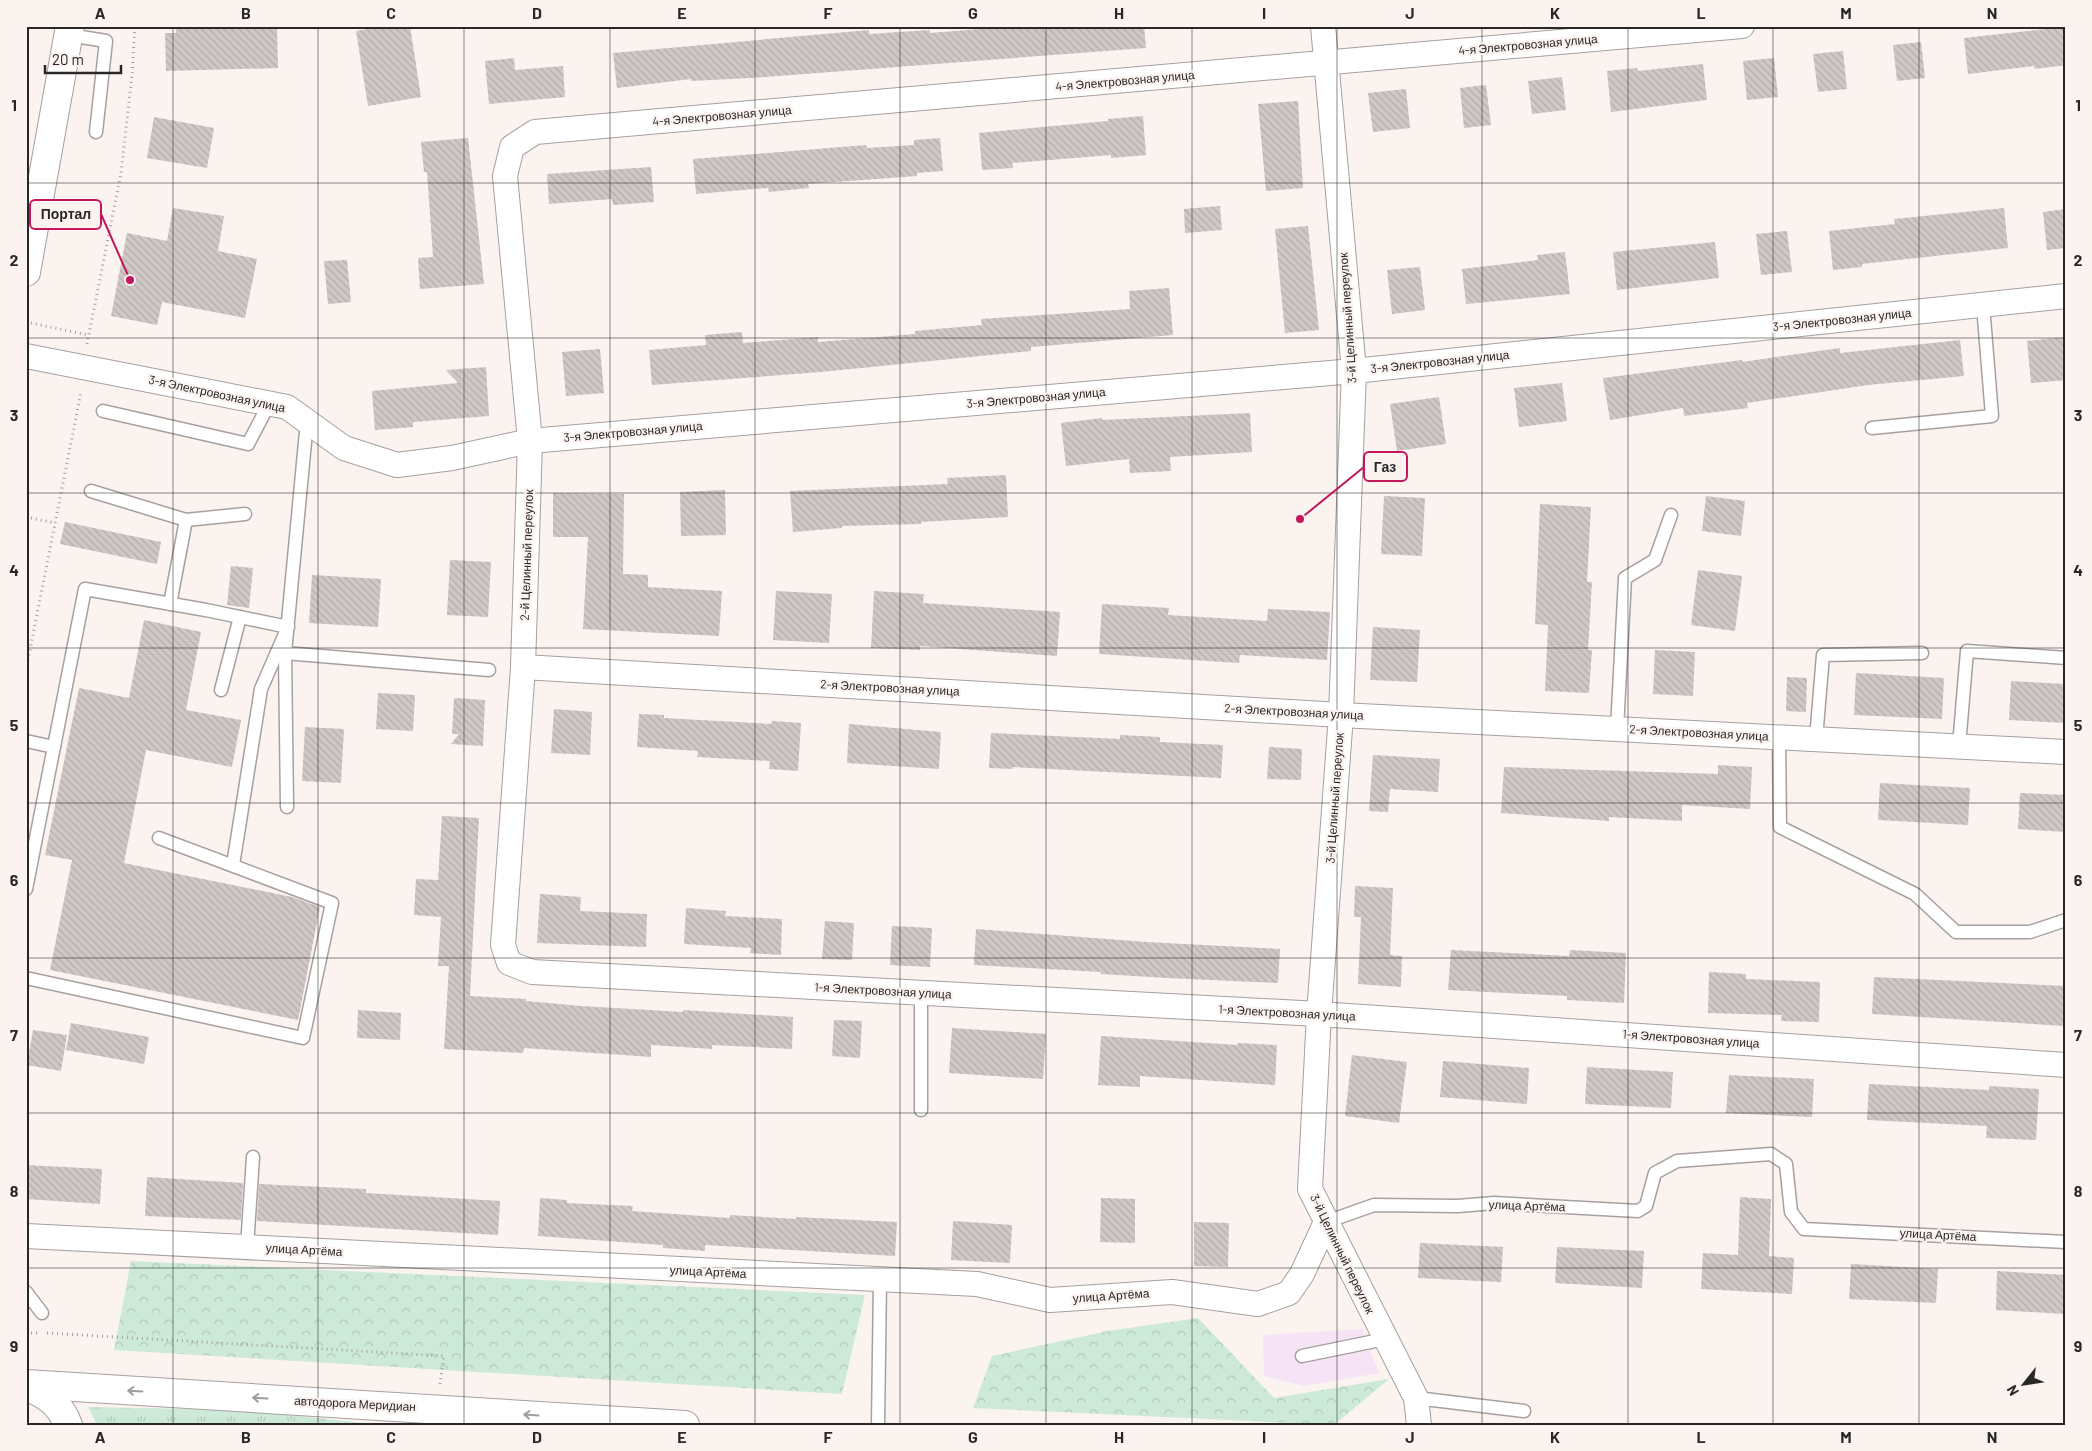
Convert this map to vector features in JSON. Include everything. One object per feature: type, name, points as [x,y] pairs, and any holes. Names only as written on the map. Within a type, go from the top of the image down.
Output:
[{"type":"main road","points":[[26,272],[70,30]]},
{"type":"main road","points":[[26,1386],[56,1403],[64,1414],[68,1425]]},
{"type":"main road","name":"автодорога Меридиан","points":[[26,1386],[685,1425]]},
{"type":"street","name":"3-й Целинный переулок","points":[[1323,26],[1354,371],[1340,715],[1319,1014],[1310,1189],[1416,1398],[1419,1425]]},
{"type":"street","name":"4-я Электровозная улица","points":[[512,147],[536,132],[1742,26]]},
{"type":"street","name":"2-й Целинный переулок","points":[[510,963],[503,945],[524,667],[530,441],[506,176],[512,147]]},
{"type":"street","name":"3-я Электровозная улица","points":[[26,356],[287,407],[344,448],[397,465],[452,458],[530,441],[1354,371],[2066,296]]},
{"type":"street","name":"2-я Электровозная улица","points":[[524,667],[1340,715],[2066,752]]},
{"type":"street","name":"1-я Электровозная улица","points":[[510,963],[532,972],[1319,1014],[2066,1065]]},
{"type":"street","name":"улица Артёма","points":[[26,1236],[880,1281],[977,1284],[1050,1300],[1172,1292],[1258,1304],[1289,1293],[1302,1274],[1326,1222]]},
{"type":"lane","points":[[70,30],[106,40],[96,132]]},
{"type":"lane","points":[[1872,428],[1992,416],[1983,305]]},
{"type":"lane","points":[[103,411],[248,444],[269,404]]},
{"type":"lane","points":[[287,807],[285,653],[307,421]]},
{"type":"lane","points":[[91,491],[186,520],[245,514]]},
{"type":"lane","points":[[1617,729],[1625,578],[1655,560],[1671,515]]},
{"type":"lane","points":[[170,604],[186,520]]},
{"type":"lane","points":[[26,888],[85,589],[288,627]]},
{"type":"lane","points":[[221,690],[240,617]]},
{"type":"lane","points":[[232,865],[261,689],[288,627]]},
{"type":"lane","points":[[1959,746],[1967,651],[2066,658]]},
{"type":"lane","points":[[1816,739],[1823,655],[1922,652]]},
{"type":"lane","points":[[285,653],[489,670]]},
{"type":"lane","points":[[1779,737],[1780,827],[1915,894],[1956,932],[2030,932],[2066,920]]},
{"type":"lane","points":[[26,741],[54,747]]},
{"type":"lane","points":[[26,978],[303,1038],[332,903],[159,838]]},
{"type":"lane","points":[[920,1110],[921,993]]},
{"type":"lane","name":"улица Артёма","points":[[1326,1222],[1374,1205],[1458,1206],[1494,1203],[1638,1211],[1646,1206],[1655,1173],[1677,1161],[1770,1154],[1786,1164],[1791,1212],[1804,1229],[2066,1242]]},
{"type":"lane","points":[[247,1247],[253,1157]]},
{"type":"lane","points":[[878,1425],[880,1281]]},
{"type":"lane","points":[[26,1292],[42,1313]]},
{"type":"lane","points":[[1302,1356],[1385,1339]]},
{"type":"lane","points":[[1416,1398],[1524,1411]]},
{"type":"path","points":[[26,322],[88,335]]},
{"type":"path","points":[[26,517],[55,523]]},
{"type":"path","points":[[26,1333],[60,1332],[444,1356],[440,1391]]},
{"type":"shaded area","points":[[1362,1329],[1379,1373],[1304,1386],[1264,1376],[1263,1335]]},
{"type":"green space","points":[[131,1261],[865,1295],[842,1394],[114,1350]]},
{"type":"green space","points":[[1198,1318],[1274,1398],[1389,1379],[1334,1425],[973,1408],[992,1356],[1108,1331]]},
{"type":"green space","points":[[88,1407],[244,1410],[381,1425],[97,1425]]},
{"type":"building","points":[[176,26],[277,26],[278,68],[166,71],[165,33],[176,33]]},
{"type":"building","points":[[383,26],[410,26],[421,97],[368,106],[356,31]]},
{"type":"building","points":[[1017,26],[1144,26],[1146,48],[751,78],[691,81],[691,79],[617,88],[613,53],[869,30],[869,34],[930,30],[930,33]]},
{"type":"building","points":[[2063,27],[2066,65],[2035,69],[2034,66],[1968,74],[1964,38]]},
{"type":"building","points":[[1921,42],[1925,78],[1897,81],[1893,45]]},
{"type":"building","points":[[1843,51],[1847,89],[1818,92],[1813,54]]},
{"type":"building","points":[[514,58],[515,70],[563,66],[565,97],[489,104],[485,61]]},
{"type":"building","points":[[1774,58],[1778,97],[1747,100],[1743,61]]},
{"type":"building","points":[[1703,64],[1707,100],[1611,112],[1607,71],[1637,68],[1638,71]]},
{"type":"building","points":[[1562,77],[1566,110],[1532,114],[1528,81]]},
{"type":"building","points":[[1486,85],[1491,125],[1464,128],[1460,88]]},
{"type":"building","points":[[1406,89],[1410,128],[1373,132],[1368,93]]},
{"type":"building","points":[[1298,101],[1303,188],[1266,191],[1258,104]]},
{"type":"building","points":[[1143,116],[1146,155],[1111,158],[1111,155],[1012,163],[1013,168],[982,170],[979,133]]},
{"type":"building","points":[[154,117],[214,128],[207,168],[147,158]]},
{"type":"building","points":[[468,138],[484,284],[420,289],[418,258],[433,257],[427,172],[424,172],[421,142]]},
{"type":"building","points":[[940,138],[943,171],[917,173],[917,176],[808,184],[809,188],[769,192],[768,188],[696,194],[693,159],[866,145],[867,148],[914,145],[914,140]]},
{"type":"building","points":[[651,167],[654,202],[613,205],[612,199],[549,204],[547,174]]},
{"type":"building","points":[[1220,206],[1222,230],[1185,233],[1184,209]]},
{"type":"building","points":[[173,208],[224,216],[218,251],[257,259],[245,318],[162,302],[157,325],[111,316],[127,233],[167,241]]},
{"type":"building","points":[[2004,208],[2008,248],[1862,264],[1862,267],[1833,270],[1829,231],[1895,224],[1894,219]]},
{"type":"building","points":[[2066,209],[2066,248],[2047,250],[2043,212]]},
{"type":"building","points":[[1308,226],[1319,330],[1285,333],[1275,229]]},
{"type":"building","points":[[1787,231],[1792,272],[1761,275],[1756,234]]},
{"type":"building","points":[[1715,242],[1719,278],[1617,290],[1613,252]]},
{"type":"building","points":[[1565,252],[1570,294],[1466,304],[1462,269],[1538,260],[1537,255]]},
{"type":"building","points":[[347,260],[351,302],[328,304],[324,261]]},
{"type":"building","points":[[1420,267],[1425,310],[1392,314],[1387,270]]},
{"type":"building","points":[[1169,288],[1173,335],[1031,347],[1031,351],[821,372],[652,385],[649,350],[706,345],[705,335],[742,332],[743,343],[818,337],[818,342],[915,334],[915,331],[982,325],[981,319],[1130,309],[1129,291]]},
{"type":"building","points":[[2066,337],[2066,380],[2031,383],[2027,341]]},
{"type":"building","points":[[1960,340],[1964,376],[1868,385],[1747,403],[1748,408],[1684,416],[1683,408],[1610,420],[1603,378],[1742,360],[1742,362],[1840,348],[1840,353]]},
{"type":"building","points":[[600,349],[604,393],[566,396],[562,352]]},
{"type":"building","points":[[486,367],[489,416],[413,422],[413,427],[375,430],[372,391],[458,383],[446,370]]},
{"type":"building","points":[[1562,383],[1567,421],[1519,427],[1514,388]]},
{"type":"building","points":[[1439,397],[1446,444],[1397,451],[1390,404]]},
{"type":"building","points":[[1250,413],[1252,452],[1170,457],[1171,471],[1130,473],[1129,459],[1066,466],[1061,423],[1102,418],[1102,420]]},
{"type":"building","points":[[1006,475],[1008,517],[921,522],[921,524],[842,526],[842,528],[793,532],[790,491],[948,484],[947,478]]},
{"type":"building","points":[[725,490],[726,535],[681,536],[680,492]]},
{"type":"building","points":[[553,493],[624,494],[623,574],[648,575],[648,587],[722,591],[719,636],[583,629],[588,537],[553,537]]},
{"type":"building","points":[[1384,496],[1425,498],[1422,556],[1381,554]]},
{"type":"building","points":[[1706,496],[1745,501],[1741,536],[1702,531]]},
{"type":"building","points":[[1540,504],[1591,507],[1587,582],[1592,582],[1588,650],[1592,650],[1589,693],[1545,691],[1548,625],[1535,624]]},
{"type":"building","points":[[65,522],[161,542],[157,564],[60,544]]},
{"type":"building","points":[[450,560],[491,562],[488,617],[447,615]]},
{"type":"building","points":[[231,566],[253,568],[249,608],[227,605]]},
{"type":"building","points":[[1698,570],[1742,576],[1735,631],[1691,625]]},
{"type":"building","points":[[312,575],[381,579],[378,627],[309,623]]},
{"type":"building","points":[[776,591],[832,594],[829,643],[773,640]]},
{"type":"building","points":[[874,591],[924,594],[923,603],[1060,612],[1057,656],[920,646],[920,650],[871,648]]},
{"type":"building","points":[[1102,604],[1169,608],[1168,615],[1267,621],[1268,609],[1330,612],[1327,660],[1240,655],[1239,663],[1099,654]]},
{"type":"building","points":[[144,620],[201,632],[186,710],[241,720],[232,767],[146,750],[124,863],[292,897],[320,907],[298,1020],[50,970],[72,860],[45,855],[79,688],[129,698]]},
{"type":"building","points":[[1373,627],[1420,630],[1417,682],[1370,680]]},
{"type":"building","points":[[1655,650],[1695,652],[1693,696],[1653,694]]},
{"type":"building","points":[[1856,673],[1944,678],[1942,719],[1854,715]]},
{"type":"building","points":[[1787,677],[1807,678],[1806,712],[1786,711]]},
{"type":"building","points":[[2011,681],[2066,684],[2066,723],[2009,720]]},
{"type":"building","points":[[378,693],[415,695],[413,731],[376,729]]},
{"type":"building","points":[[454,698],[485,700],[483,746],[451,744],[459,734],[452,734]]},
{"type":"building","points":[[554,709],[592,712],[590,755],[551,753]]},
{"type":"building","points":[[639,714],[664,715],[664,718],[771,724],[772,721],[801,723],[798,771],[769,769],[770,761],[697,757],[698,751],[637,747]]},
{"type":"building","points":[[849,724],[941,732],[939,769],[847,763]]},
{"type":"building","points":[[305,727],[344,729],[341,783],[302,781]]},
{"type":"building","points":[[991,733],[1120,739],[1120,735],[1160,737],[1160,742],[1223,745],[1221,778],[1013,767],[1013,769],[989,768]]},
{"type":"building","points":[[1269,747],[1302,749],[1301,780],[1267,779]]},
{"type":"building","points":[[1373,755],[1440,759],[1438,792],[1390,789],[1388,812],[1369,811]]},
{"type":"building","points":[[1718,765],[1752,767],[1750,809],[1682,805],[1682,821],[1609,817],[1609,821],[1501,813],[1504,767],[1718,774]]},
{"type":"building","points":[[1880,783],[1970,788],[1968,825],[1878,820]]},
{"type":"building","points":[[2020,793],[2066,795],[2066,832],[2018,829]]},
{"type":"building","points":[[442,816],[479,818],[470,996],[526,999],[526,1001],[581,1006],[793,1017],[792,1049],[712,1045],[712,1049],[651,1045],[651,1057],[524,1048],[523,1053],[444,1049],[449,966],[438,966],[441,917],[414,915],[416,879],[438,880]]},
{"type":"building","points":[[1355,886],[1393,888],[1390,955],[1402,956],[1401,987],[1358,984],[1361,917],[1354,917]]},
{"type":"building","points":[[540,894],[581,897],[580,911],[647,914],[646,947],[537,943]]},
{"type":"building","points":[[686,908],[726,911],[725,916],[782,919],[781,955],[750,953],[751,948],[684,944]]},
{"type":"building","points":[[825,921],[854,923],[852,960],[822,959]]},
{"type":"building","points":[[892,926],[932,928],[930,967],[890,965]]},
{"type":"building","points":[[976,929],[1146,942],[1280,949],[1278,983],[1167,978],[1101,974],[1101,972],[974,965]]},
{"type":"building","points":[[1451,950],[1569,956],[1570,950],[1626,953],[1624,1003],[1567,1000],[1567,996],[1448,990]]},
{"type":"building","points":[[1709,972],[1746,974],[1746,979],[1820,982],[1819,1022],[1781,1021],[1782,1015],[1708,1013]]},
{"type":"building","points":[[1874,977],[2066,986],[2066,1026],[1872,1014]]},
{"type":"building","points":[[358,1010],[401,1013],[400,1040],[357,1038]]},
{"type":"building","points":[[834,1020],[862,1021],[860,1058],[832,1056]]},
{"type":"building","points":[[71,1023],[149,1037],[144,1064],[66,1050]]},
{"type":"building","points":[[952,1028],[1046,1034],[1043,1079],[949,1073]]},
{"type":"building","points":[[33,1030],[67,1035],[61,1071],[27,1065]]},
{"type":"building","points":[[1101,1036],[1238,1045],[1238,1043],[1277,1045],[1275,1085],[1140,1076],[1140,1087],[1098,1085]]},
{"type":"building","points":[[1352,1055],[1407,1062],[1399,1123],[1345,1116]]},
{"type":"building","points":[[1443,1061],[1529,1068],[1527,1104],[1440,1097]]},
{"type":"building","points":[[1587,1067],[1673,1072],[1671,1108],[1585,1104]]},
{"type":"building","points":[[1729,1075],[1814,1079],[1812,1117],[1726,1113]]},
{"type":"building","points":[[1869,1084],[1989,1090],[1989,1086],[2039,1089],[2036,1140],[1986,1138],[1987,1126],[1867,1120]]},
{"type":"building","points":[[26,1165],[102,1169],[100,1204],[26,1199]]},
{"type":"building","points":[[147,1177],[243,1183],[241,1220],[145,1216]]},
{"type":"building","points":[[259,1184],[366,1189],[366,1193],[500,1201],[498,1235],[257,1221]]},
{"type":"building","points":[[1740,1197],[1771,1199],[1769,1256],[1794,1258],[1792,1294],[1701,1289],[1703,1253],[1738,1255]]},
{"type":"building","points":[[540,1198],[567,1200],[567,1203],[633,1206],[632,1211],[730,1218],[730,1215],[897,1222],[895,1256],[705,1245],[705,1251],[663,1248],[663,1245],[538,1236]]},
{"type":"building","points":[[1101,1198],[1135,1199],[1135,1243],[1100,1242]]},
{"type":"building","points":[[953,1221],[1012,1225],[1010,1263],[951,1260]]},
{"type":"building","points":[[1194,1222],[1229,1223],[1228,1267],[1194,1266]]},
{"type":"building","points":[[1420,1243],[1503,1247],[1501,1282],[1418,1278]]},
{"type":"building","points":[[1557,1247],[1644,1251],[1642,1288],[1555,1283]]},
{"type":"building","points":[[1851,1264],[1938,1269],[1936,1303],[1849,1299]]},
{"type":"building","points":[[1997,1271],[2066,1275],[2066,1314],[1996,1310]]},
{"type":"place","name":"Портал","points":[[130,280]]},
{"type":"place","name":"Газ","points":[[1300,519]]}]
